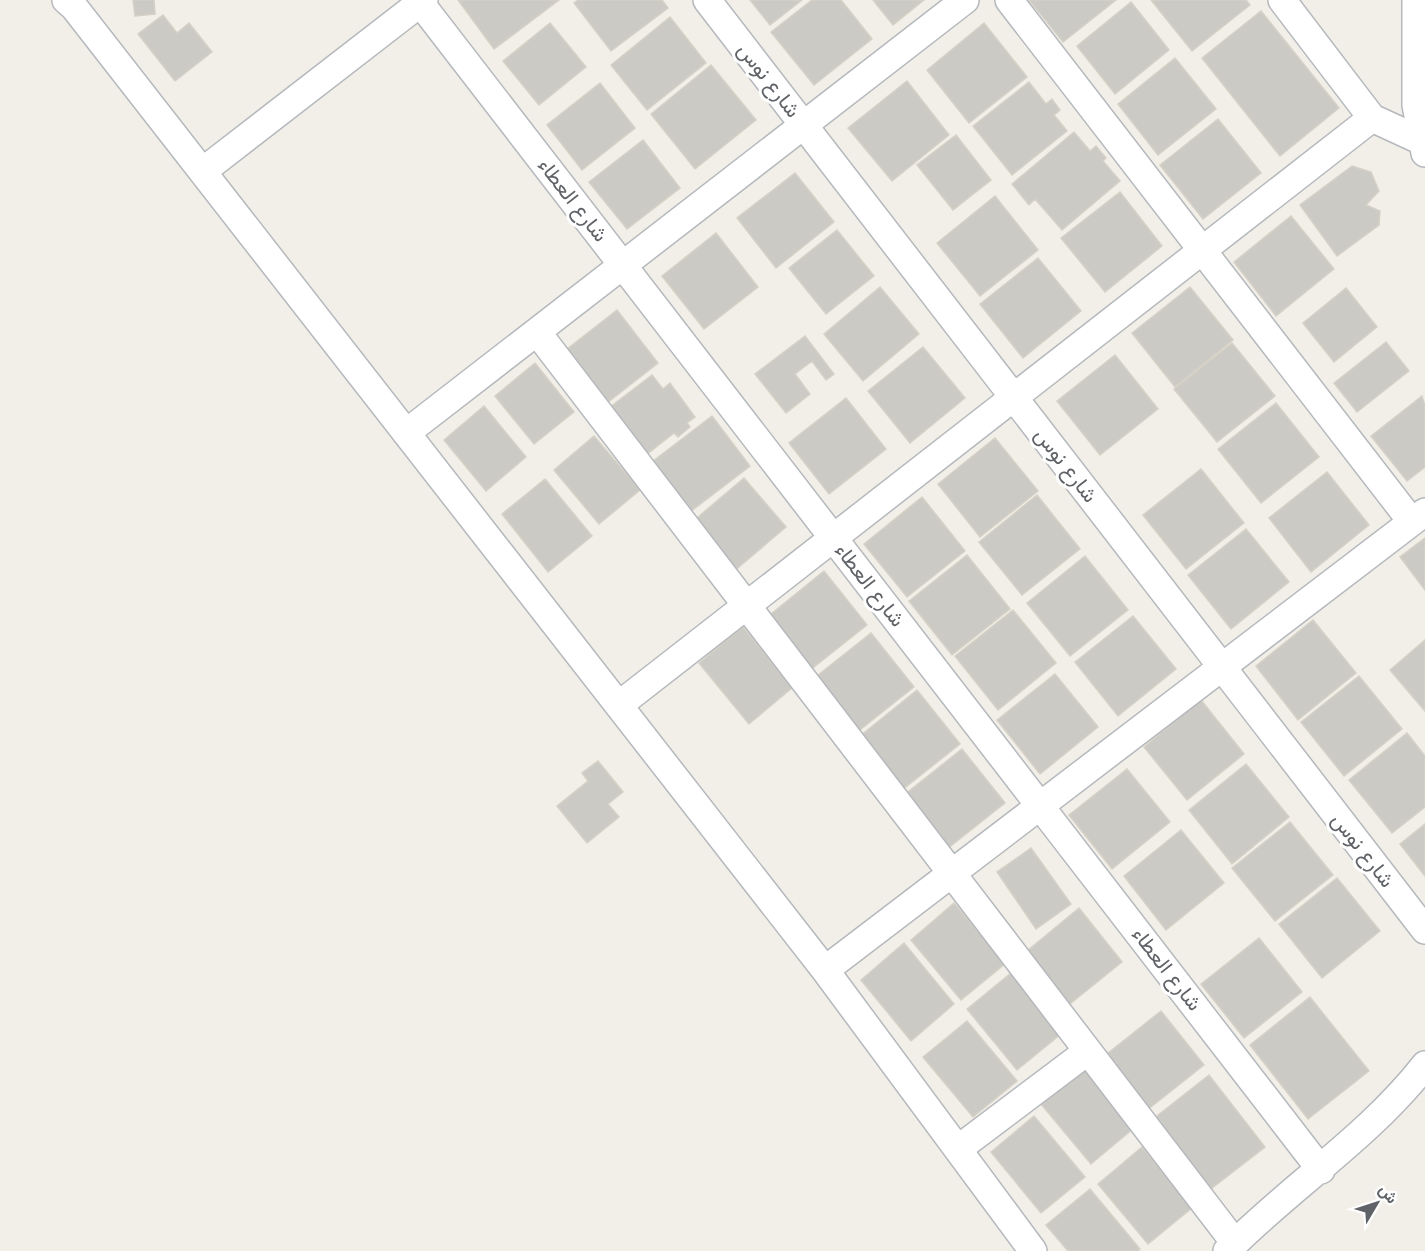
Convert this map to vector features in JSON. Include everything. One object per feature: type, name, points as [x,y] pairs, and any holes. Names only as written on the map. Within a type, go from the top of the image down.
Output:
[{"type":"street","name":"شارع نوس","points":[[707,0],[1425,930]]},
{"type":"street","points":[[406,433],[965,0]]},
{"type":"street","points":[[825,970],[1419,517],[1202,251],[1009,0]]},
{"type":"street","points":[[1282,0],[1372,118],[1424,147]]},
{"type":"street","points":[[1416,0],[1416,105],[1424,147]]},
{"type":"street","points":[[203,171],[421,1]]},
{"type":"street","name":"شارع العطاء","points":[[421,1],[1321,1170]]},
{"type":"street","points":[[70,2],[825,970],[1033,1251]]},
{"type":"street","points":[[619,705],[1372,118]]},
{"type":"street","points":[[537,332],[1088,1051],[1231,1247],[1321,1170],[1425,1065]]},
{"type":"street","points":[[958,1149],[1088,1051]]},
{"type":"building","points":[[133,0],[154,0],[155,14],[135,16]]},
{"type":"building","points":[[458,0],[559,0],[494,49]]},
{"type":"building","points":[[578,0],[662,0],[668,8],[611,51],[574,3]]},
{"type":"building","points":[[750,0],[802,0],[770,25]]},
{"type":"building","points":[[812,0],[841,0],[872,39],[814,85],[771,32]]},
{"type":"building","points":[[873,0],[924,0],[893,25]]},
{"type":"building","points":[[1029,0],[1116,0],[1063,42]]},
{"type":"building","points":[[1151,0],[1246,0],[1250,5],[1192,51]]},
{"type":"building","points":[[1131,2],[1169,50],[1115,94],[1077,46]]},
{"type":"building","points":[[1261,11],[1339,108],[1280,156],[1202,58]]},
{"type":"building","points":[[163,15],[177,33],[189,23],[212,52],[175,81],[138,34]]},
{"type":"building","points":[[670,17],[706,63],[647,110],[611,65]]},
{"type":"building","points":[[550,23],[586,67],[539,105],[503,61]]},
{"type":"building","points":[[984,23],[1027,77],[969,123],[927,70]]},
{"type":"building","points":[[1175,58],[1216,109],[1158,155],[1118,104]]},
{"type":"building","points":[[711,65],[756,120],[695,169],[651,114]]},
{"type":"building","points":[[907,81],[949,135],[892,181],[848,128]]},
{"type":"building","points":[[1029,82],[1046,104],[1052,99],[1060,110],[1054,115],[1067,131],[1012,175],[973,126]]},
{"type":"building","points":[[600,83],[635,128],[582,170],[547,125]]},
{"type":"building","points":[[1218,119],[1261,173],[1203,219],[1160,165]]},
{"type":"building","points":[[1074,132],[1090,151],[1096,146],[1106,158],[1103,161],[1120,181],[1062,230],[1035,199],[1029,205],[1012,184]]},
{"type":"building","points":[[956,135],[991,180],[953,210],[917,165]]},
{"type":"building","points":[[643,140],[680,188],[627,229],[589,182]]},
{"type":"building","points":[[1352,166],[1371,172],[1379,191],[1366,205],[1380,211],[1379,225],[1337,256],[1300,205]]},
{"type":"building","points":[[795,173],[834,222],[776,268],[737,218]]},
{"type":"building","points":[[1120,192],[1162,246],[1105,292],[1061,238]]},
{"type":"building","points":[[995,196],[1038,250],[980,296],[937,243]]},
{"type":"building","points":[[1291,216],[1334,269],[1276,316],[1234,262]]},
{"type":"building","points":[[837,230],[874,276],[826,314],[789,268]]},
{"type":"building","points":[[716,233],[758,287],[704,329],[662,276]]},
{"type":"building","points":[[1038,258],[1081,311],[1023,358],[980,304]]},
{"type":"building","points":[[880,287],[919,334],[863,381],[824,334]]},
{"type":"building","points":[[1190,287],[1233,340],[1175,387],[1132,333]]},
{"type":"building","points":[[1346,288],[1377,327],[1334,362],[1303,323]]},
{"type":"building","points":[[617,310],[658,363],[607,403],[566,350]]},
{"type":"building","points":[[805,336],[834,374],[826,380],[812,361],[795,374],[810,394],[786,413],[755,374]]},
{"type":"building","points":[[1386,342],[1409,371],[1357,412],[1334,383]]},
{"type":"building","points":[[1232,343],[1275,396],[1217,442],[1174,389]]},
{"type":"building","points":[[923,347],[965,398],[910,443],[868,391]]},
{"type":"building","points":[[1115,355],[1158,409],[1100,455],[1057,401]]},
{"type":"building","points":[[535,363],[574,412],[534,444],[495,396]]},
{"type":"building","points":[[652,375],[663,389],[670,383],[695,417],[687,423],[690,427],[678,437],[674,433],[646,455],[609,408]]},
{"type":"building","points":[[1422,396],[1425,406],[1425,467],[1407,481],[1371,436]]},
{"type":"building","points":[[846,398],[886,449],[829,494],[789,443]]},
{"type":"building","points":[[1276,403],[1319,457],[1261,503],[1218,449]]},
{"type":"building","points":[[484,406],[526,457],[486,491],[444,440]]},
{"type":"building","points":[[712,416],[750,466],[690,512],[652,462]]},
{"type":"building","points":[[594,436],[640,490],[599,524],[554,470]]},
{"type":"building","points":[[995,438],[1038,491],[980,537],[938,484]]},
{"type":"building","points":[[1201,469],[1244,523],[1186,569],[1143,515]]},
{"type":"building","points":[[1327,472],[1369,525],[1311,572],[1269,518]]},
{"type":"building","points":[[744,478],[786,527],[733,572],[691,523]]},
{"type":"building","points":[[545,479],[592,536],[548,572],[502,514]]},
{"type":"building","points":[[1037,495],[1080,549],[1022,595],[979,542]]},
{"type":"building","points":[[922,497],[965,551],[907,597],[864,544]]},
{"type":"building","points":[[1246,529],[1289,582],[1231,629],[1188,575]]},
{"type":"building","points":[[1425,538],[1425,590],[1400,557]]},
{"type":"building","points":[[967,555],[1010,609],[952,655],[909,601]]},
{"type":"building","points":[[1085,556],[1128,610],[1070,656],[1027,603]]},
{"type":"building","points":[[824,571],[867,625],[809,671],[766,618]]},
{"type":"building","points":[[1013,610],[1056,663],[998,710],[955,656]]},
{"type":"building","points":[[1133,616],[1176,669],[1118,716],[1075,662]]},
{"type":"building","points":[[1313,620],[1356,673],[1298,720],[1256,666]]},
{"type":"building","points":[[743,627],[792,688],[749,724],[699,663]]},
{"type":"building","points":[[871,633],[914,687],[856,733],[813,679]]},
{"type":"building","points":[[1425,640],[1425,711],[1390,670]]},
{"type":"building","points":[[1055,674],[1098,727],[1040,774],[997,720]]},
{"type":"building","points":[[1359,676],[1402,729],[1344,776],[1301,722]]},
{"type":"building","points":[[917,690],[960,744],[902,790],[860,736]]},
{"type":"building","points":[[1201,700],[1244,754],[1187,800],[1144,747]]},
{"type":"building","points":[[1407,733],[1425,756],[1425,807],[1392,833],[1349,780]]},
{"type":"building","points":[[962,749],[1005,803],[947,849],[904,795]]},
{"type":"building","points":[[598,761],[623,792],[608,804],[619,817],[587,843],[557,806],[588,781],[582,773]]},
{"type":"building","points":[[1246,764],[1289,817],[1232,864],[1189,810]]},
{"type":"building","points":[[1127,769],[1170,822],[1112,869],[1069,815]]},
{"type":"building","points":[[1290,822],[1333,875],[1275,921],[1232,868]]},
{"type":"building","points":[[1425,824],[1425,876],[1400,844]]},
{"type":"building","points":[[1181,830],[1224,883],[1166,930],[1124,876]]},
{"type":"building","points":[[1031,848],[1071,904],[1036,929],[997,872]]},
{"type":"building","points":[[1337,878],[1380,931],[1322,978],[1279,924]]},
{"type":"building","points":[[954,903],[1005,964],[961,1000],[911,940]]},
{"type":"building","points":[[1079,908],[1122,962],[1065,1008],[1022,955]]},
{"type":"building","points":[[1259,938],[1302,992],[1244,1038],[1201,984]]},
{"type":"building","points":[[904,943],[954,1004],[911,1041],[861,980]]},
{"type":"building","points":[[1011,973],[1061,1034],[1017,1070],[967,1009]]},
{"type":"building","points":[[1310,997],[1369,1071],[1308,1119],[1250,1045]]},
{"type":"building","points":[[1161,1011],[1204,1065],[1146,1111],[1103,1057]]},
{"type":"building","points":[[967,1021],[1017,1081],[973,1117],[923,1057]]},
{"type":"building","points":[[1084,1068],[1134,1128],[1091,1164],[1041,1104]]},
{"type":"building","points":[[1209,1075],[1265,1147],[1207,1192],[1152,1120]]},
{"type":"building","points":[[1034,1116],[1085,1177],[1041,1213],[991,1152]]},
{"type":"building","points":[[1142,1147],[1192,1208],[1148,1244],[1098,1184]]},
{"type":"building","points":[[1090,1189],[1140,1249],[1138,1251],[1068,1251],[1046,1225]]}]
